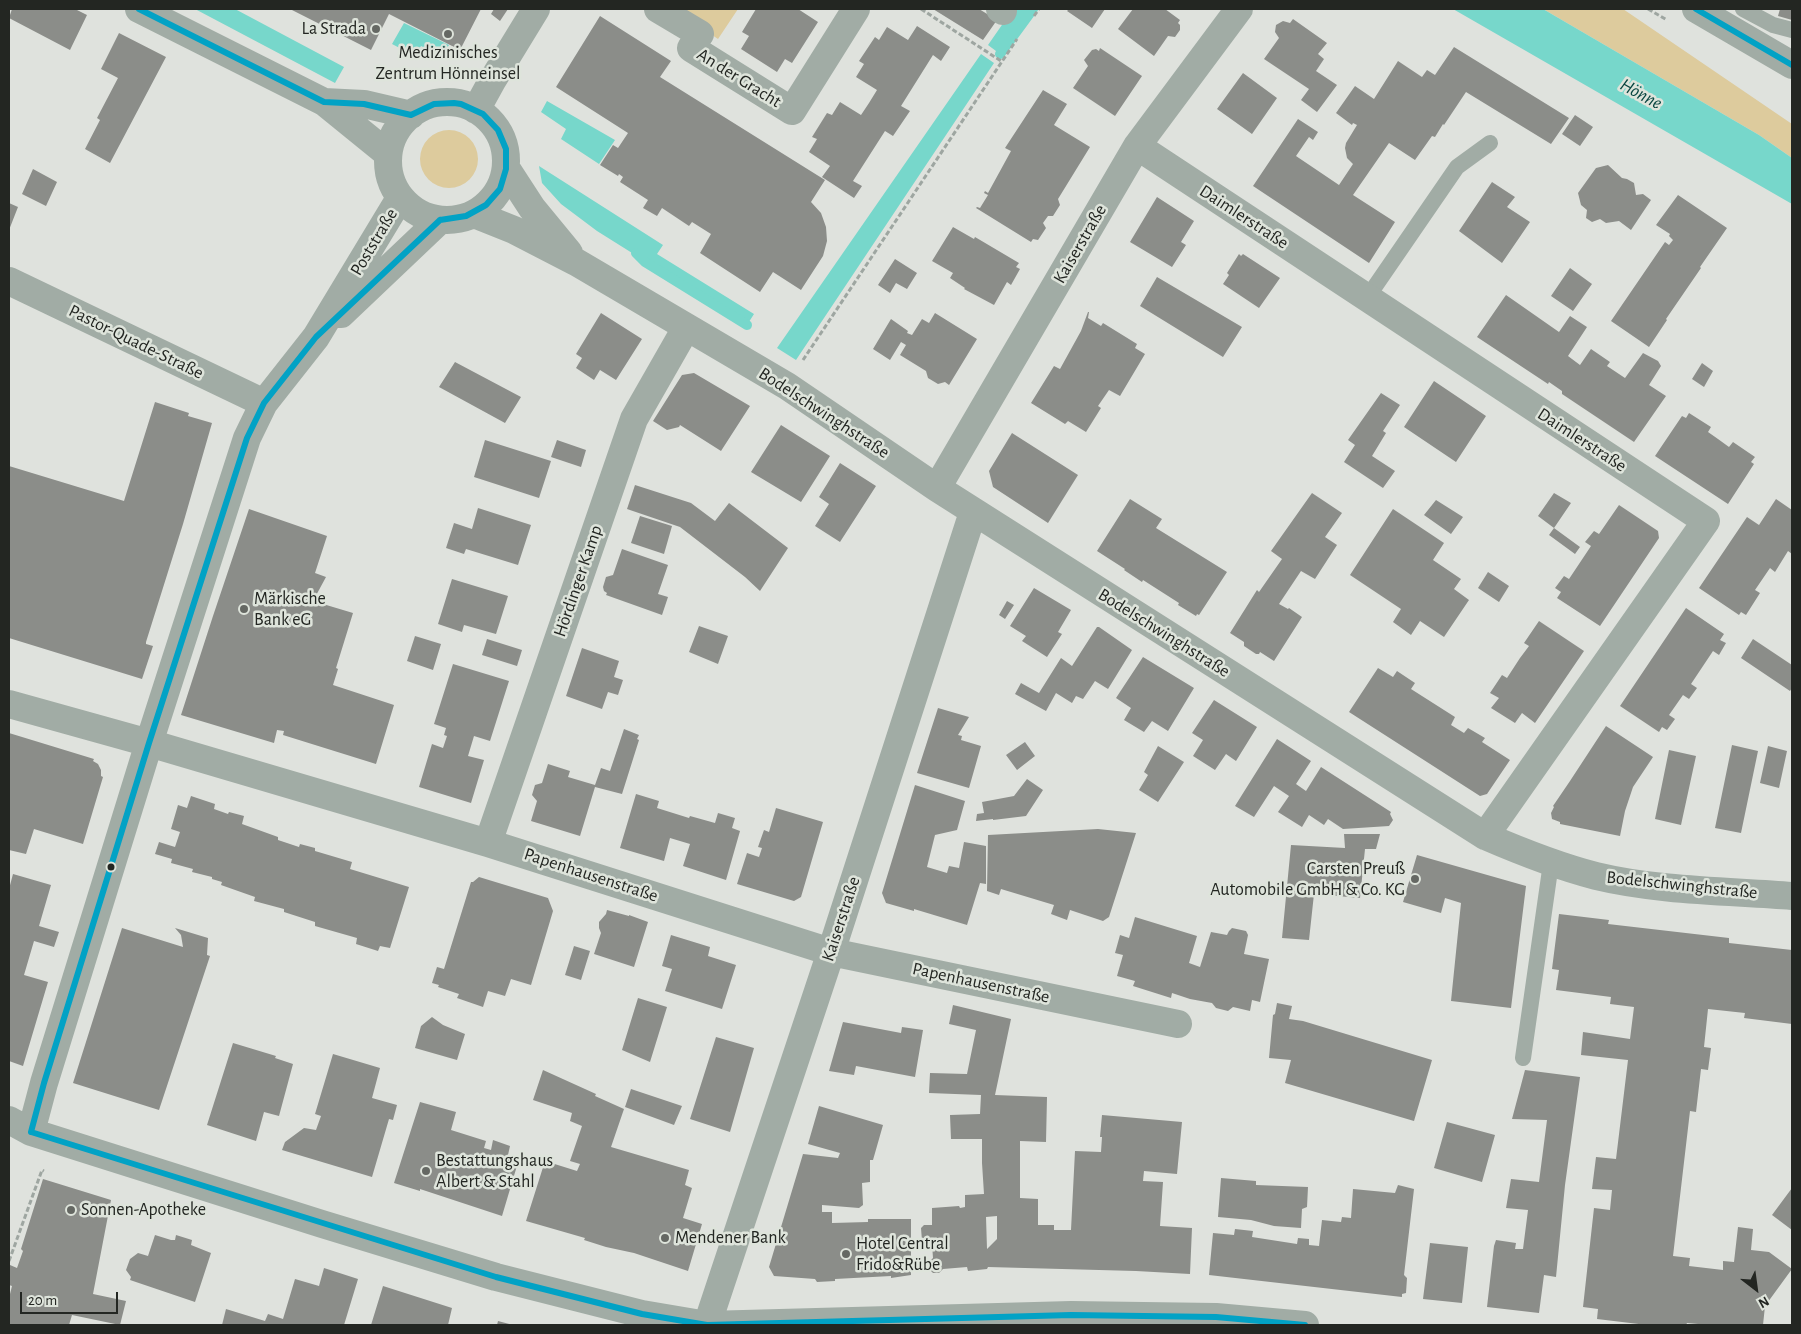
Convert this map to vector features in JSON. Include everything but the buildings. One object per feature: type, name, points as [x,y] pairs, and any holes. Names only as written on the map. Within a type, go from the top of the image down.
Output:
[{"type":"street","points":[[139,9],[324,102],[388,154]]},
{"type":"street","points":[[476,110],[536,9]]},
{"type":"street","name":"An der Gracht","points":[[658,9],[700,34],[691,48],[792,110],[856,9]]},
{"type":"street","name":"Kaiserstraße","points":[[937,488],[1137,146],[1239,9]]},
{"type":"street","points":[[1696,9],[1792,65]]},
{"type":"street","points":[[324,102],[364,104],[411,115]]},
{"type":"street","name":"Bodelschwinghstraße","points":[[443,102],[454,102],[476,110],[486,116],[500,135],[506,157],[504,180],[496,195],[484,208],[463,218],[440,220],[418,213],[400,198],[390,177],[388,154],[396,133],[402,123],[420,108],[443,102]]},
{"type":"street","name":"Daimlerstraße","points":[[1137,146],[1706,521],[1485,836]]},
{"type":"street","name":"Bodelschwinghstraße","points":[[506,168],[532,208],[576,262]]},
{"type":"street","name":"Poststraße","points":[[20,1126],[44,1083],[246,438],[264,404],[316,337],[400,198]]},
{"type":"street","name":"Bodelschwinghstraße","points":[[474,214],[514,230],[576,262],[787,386],[973,512],[1485,836],[1551,862],[1596,876],[1638,884],[1792,896]]},
{"type":"street","name":"Poststraße","points":[[316,337],[440,220]]},
{"type":"street","name":"Pastor-Quade-Straße","points":[[9,281],[264,404]]},
{"type":"street","name":"Hördinger Kamp","points":[[488,843],[634,419],[686,328]]},
{"type":"street","name":"Kaiserstraße","points":[[707,1325],[831,952],[973,512]]},
{"type":"street","name":"Papenhausenstraße","points":[[9,704],[149,743],[488,843],[831,952],[1178,1024]]},
{"type":"street","points":[[20,1126],[70,1144],[322,1224],[496,1277],[642,1314],[707,1325],[1071,1315],[1216,1317],[1305,1325]]},
{"type":"lane","points":[[1743,9],[1773,25],[1792,30]]},
{"type":"lane","points":[[1367,298],[1457,166],[1490,143]]},
{"type":"lane","points":[[1523,1058],[1551,862]]},
{"type":"path","points":[[921,9],[1001,61]]},
{"type":"path","points":[[1033,17],[1039,9]]},
{"type":"path","points":[[787,386],[1022,32]]},
{"type":"path","points":[[9,1261],[42,1170],[58,1175],[70,1144]]},
{"type":"shaded area","points":[[673,9],[738,9],[718,39]]},
{"type":"shaded area","points":[[1543,9],[1623,9],[1792,124],[1792,158],[1759,135]]},
{"type":"shaded area","points":[[443,130],[455,130],[465,134],[474,143],[478,165],[470,180],[455,188],[443,188],[433,184],[424,175],[420,165],[420,153],[424,143],[433,134]]},
{"type":"water","points":[[195,9],[235,9],[344,67],[335,83]]},
{"type":"water","points":[[1013,9],[1033,9],[1000,54],[988,45]]},
{"type":"water","name":"Hönne","points":[[1453,9],[1543,9],[1759,135],[1792,158],[1792,204]]},
{"type":"water","points":[[404,23],[449,45],[442,56],[421,46],[415,56],[392,44]]},
{"type":"water","points":[[981,54],[994,63],[796,360],[777,348]]},
{"type":"water","points":[[547,101],[615,140],[599,164],[561,139],[566,129],[541,112]]},
{"type":"water","points":[[539,166],[663,245],[657,254],[754,314],[747,325],[597,231],[561,204],[542,183]]},
{"type":"waterway","points":[[1000,54],[1033,9]]},
{"type":"waterway","points":[[636,253],[645,262],[747,325]]},
{"type":"transit line","points":[[139,9],[324,102],[364,104],[411,115],[434,104],[454,103],[461,104],[483,114],[498,130],[506,149],[506,169],[500,189],[486,205],[466,216],[440,220]]},
{"type":"transit line","points":[[1696,9],[1792,65]]},
{"type":"transit line","points":[[31,1132],[44,1083],[149,743],[247,438],[264,403],[316,337],[440,220]]},
{"type":"transit line","points":[[31,1132],[496,1277],[642,1314],[707,1325],[1071,1315],[1216,1317],[1305,1325]]},
{"type":"place","name":"La Strada","points":[[376,29]]},
{"type":"place","name":"Medizinisches Zentrum Hönneinsel","points":[[448,34]]},
{"type":"place","name":"Märkische Bank eG","points":[[244,609]]},
{"type":"place","name":"Carsten Preuß Automobile GmbH & Co. KG","points":[[1415,879]]},
{"type":"place","name":"Bestattungshaus Albert & Stahl","points":[[426,1171]]},
{"type":"place","name":"Sonnen-Apotheke","points":[[71,1210]]},
{"type":"place","name":"Mendener Bank","points":[[665,1238]]},
{"type":"place","name":"Hotel Central Frido&Rübe","points":[[846,1254]]}]
